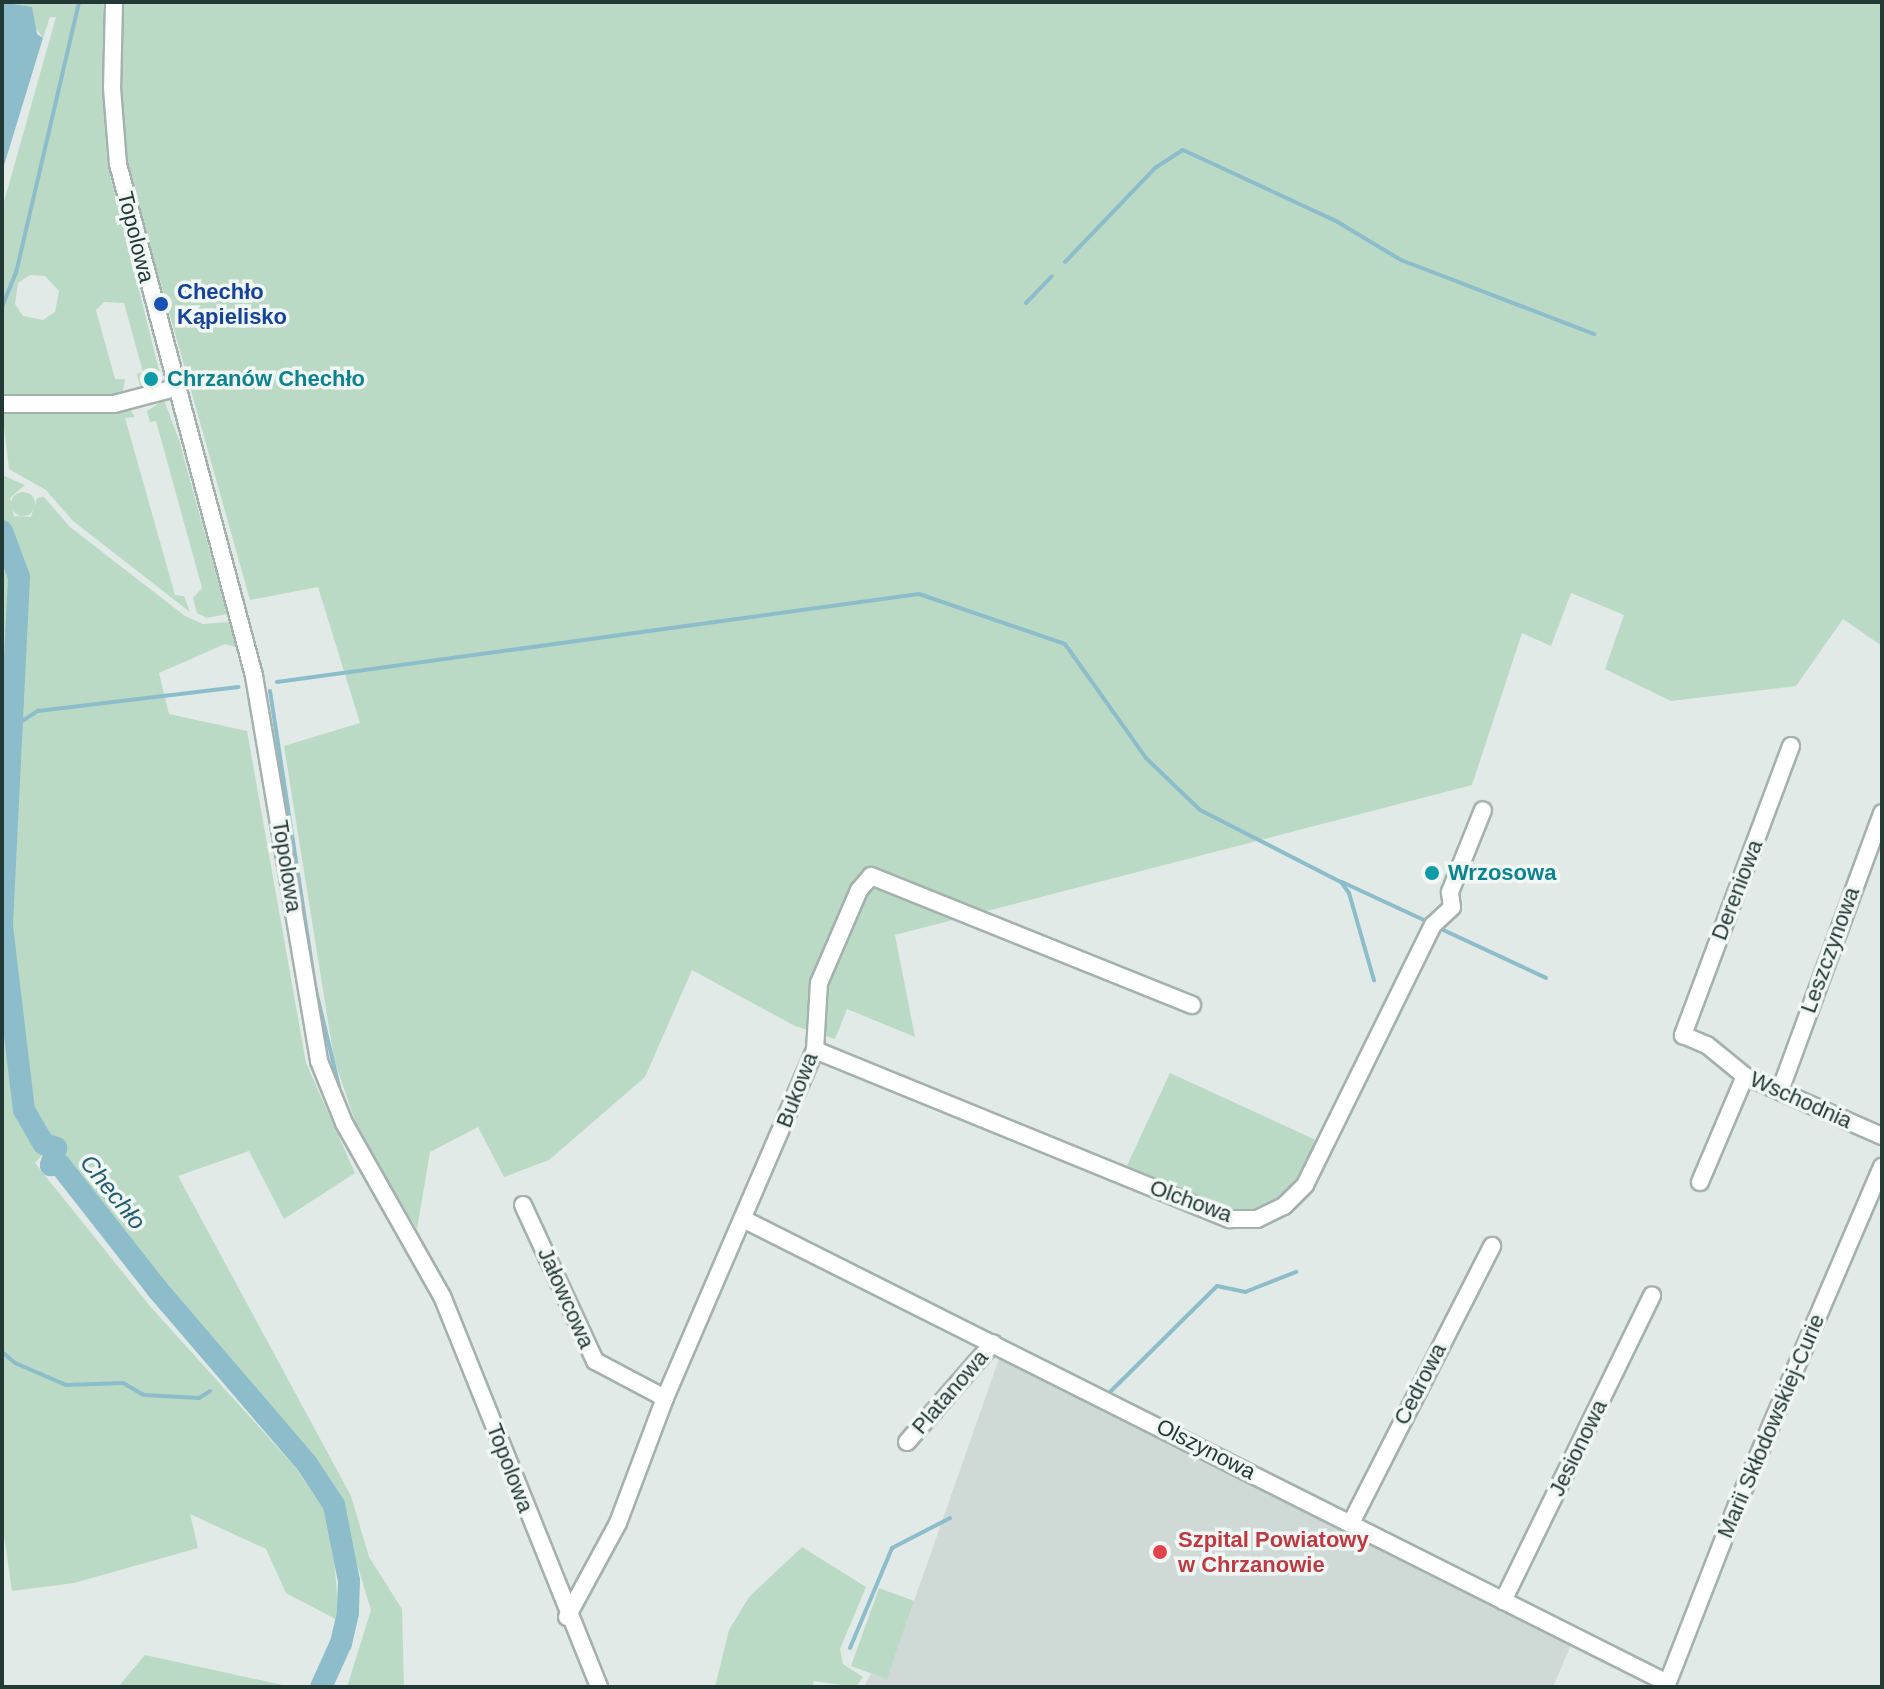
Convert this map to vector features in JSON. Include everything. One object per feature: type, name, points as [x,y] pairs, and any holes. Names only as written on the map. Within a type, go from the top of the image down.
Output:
[{"type":"street","name":"Topolowa","points":[[114,2],[112,88],[118,164],[175,388],[254,676],[325,1080],[442,1296],[567,1617],[599,1687]]},
{"type":"street","points":[[2,404],[114,404],[175,388]]},
{"type":"street","name":"Dereniowa","points":[[1683,1035],[1791,746]]},
{"type":"street","name":"Olchowa","points":[[815,1050],[1230,1219],[1257,1219],[1284,1206],[1305,1185],[1433,925],[1452,907],[1450,892],[1483,810]]},
{"type":"street","name":"Leszczynowa","points":[[1781,1088],[1882,813]]},
{"type":"street","name":"Bukowa","points":[[567,1617],[618,1523],[665,1398],[815,1050],[819,983],[859,890],[871,876],[1192,1005]]},
{"type":"street","name":"Wschodnia","points":[[1683,1035],[1707,1045],[1745,1076],[1781,1088],[1882,1136]]},
{"type":"street","points":[[1700,1182],[1745,1076]]},
{"type":"street","name":"Marii Skłodowskiej-Curie","points":[[1666,1685],[1882,1167]]},
{"type":"street","name":"Jałowcowa","points":[[523,1205],[595,1361],[665,1398]]},
{"type":"street","name":"Olszynowa","points":[[743,1219],[1351,1523],[1666,1685]]},
{"type":"street","name":"Cedrowa","points":[[1351,1523],[1492,1246]]},
{"type":"street","name":"Jesionowa","points":[[1503,1601],[1652,1295]]},
{"type":"street","name":"Platanowa","points":[[907,1442],[993,1343]]},
{"type":"shaded area","name":"Szpital Powiatowy w Chrzanowie","points":[[1000,1356],[1571,1645],[1553,1687],[864,1687],[871,1673],[887,1678]]},
{"type":"green space","points":[[16,2],[103,2],[107,163],[162,382],[140,386],[137,374],[143,372],[124,303],[104,302],[96,310],[115,379],[125,379],[122,397],[2,400],[2,209],[56,17],[50,17],[43,38]],"holes":[[[30,275],[45,276],[59,291],[55,312],[43,320],[23,316],[15,304],[18,283]]]},
{"type":"green space","points":[[120,2],[1882,2],[1882,646],[1843,619],[1796,686],[1671,701],[1605,669],[1624,615],[1571,593],[1551,646],[1522,633],[1472,785],[895,935],[915,1037],[847,1009],[835,1039],[795,1026],[692,970],[645,1077],[549,1160],[504,1177],[478,1127],[430,1152],[417,1229],[359,1133],[334,1059],[284,746],[360,723],[318,587],[250,600],[160,280],[152,279],[123,164]]},
{"type":"green space","points":[[164,400],[179,440],[227,614],[207,618],[197,613],[193,598],[202,588],[156,421],[150,422],[147,411]]},
{"type":"green space","points":[[130,409],[135,417],[125,418],[175,595],[184,596],[190,612],[73,521],[46,490],[9,469],[2,410]]},
{"type":"green space","points":[[2,475],[25,485],[10,498],[14,516],[31,517],[37,498],[44,497],[70,527],[185,616],[203,624],[229,622],[236,647],[225,644],[159,673],[169,714],[247,731],[306,1063],[355,1173],[284,1219],[249,1151],[178,1176],[351,1496],[369,1557],[402,1609],[404,1687],[347,1687],[371,1610],[336,1495],[90,1196],[38,1130],[27,1108],[9,957],[23,586],[14,545],[2,522]]},
{"type":"green space","points":[[23,492],[32,495],[35,504],[32,513],[23,516],[14,513],[11,504],[14,495]]},
{"type":"green space","points":[[2,538],[15,584],[2,855]]},
{"type":"green space","points":[[2,994],[21,1109],[45,1152],[35,1163],[149,1305],[295,1467],[331,1519],[339,1621],[286,1593],[266,1549],[190,1514],[198,1548],[74,1583],[12,1591],[2,1522]]},
{"type":"green space","points":[[1170,1073],[1318,1141],[1296,1184],[1269,1207],[1233,1215],[1125,1170]]},
{"type":"green space","points":[[802,1547],[866,1587],[840,1649],[843,1664],[863,1677],[856,1687],[814,1681],[812,1687],[715,1687],[729,1630],[749,1597]]},
{"type":"green space","points":[[879,1588],[914,1601],[887,1679],[851,1666]]},
{"type":"green space","points":[[145,1655],[292,1687],[118,1687]]},
{"type":"water","points":[[2,2],[32,7],[37,34],[43,38],[2,172]]},
{"type":"waterway","points":[[2,307],[16,273],[79,2]]},
{"type":"waterway","points":[[1065,262],[1155,168],[1183,150],[1336,221],[1401,260],[1594,334]]},
{"type":"waterway","points":[[1026,303],[1052,276]]},
{"type":"waterway","name":"Chechło","points":[[2,531],[19,577],[2,926],[24,1110],[44,1144],[56,1148],[51,1165],[60,1165],[158,1290],[307,1464],[334,1505],[349,1581],[348,1613],[341,1643],[321,1687]]},
{"type":"waterway","points":[[277,682],[919,594],[1065,644],[1146,758],[1200,810],[1341,882],[1349,893],[1374,980]]},
{"type":"waterway","points":[[8,618],[17,623]]},
{"type":"waterway","points":[[13,727],[38,711],[239,687]]},
{"type":"waterway","points":[[270,691],[316,991],[339,1087]]},
{"type":"waterway","points":[[2,706],[13,718]]},
{"type":"waterway","points":[[1342,882],[1428,922]]},
{"type":"waterway","points":[[1439,928],[1546,978]]},
{"type":"waterway","points":[[1110,1392],[1217,1286],[1245,1292],[1296,1272]]},
{"type":"waterway","points":[[2,1352],[15,1363],[66,1385],[123,1383],[144,1395],[199,1398],[210,1391]]},
{"type":"waterway","name":"Chechło","points":[[243,1398],[250,1397]]},
{"type":"waterway","points":[[850,1648],[892,1548],[950,1518]]},
{"type":"place","name":"Chechło Kąpielisko","points":[[161,304]]},
{"type":"place","name":"Chrzanów Chechło","points":[[151,379]]},
{"type":"place","name":"Wrzosowa","points":[[1432,873]]},
{"type":"place","name":"Szpital Powiatowy w Chrzanowie","points":[[1160,1552]]}]
